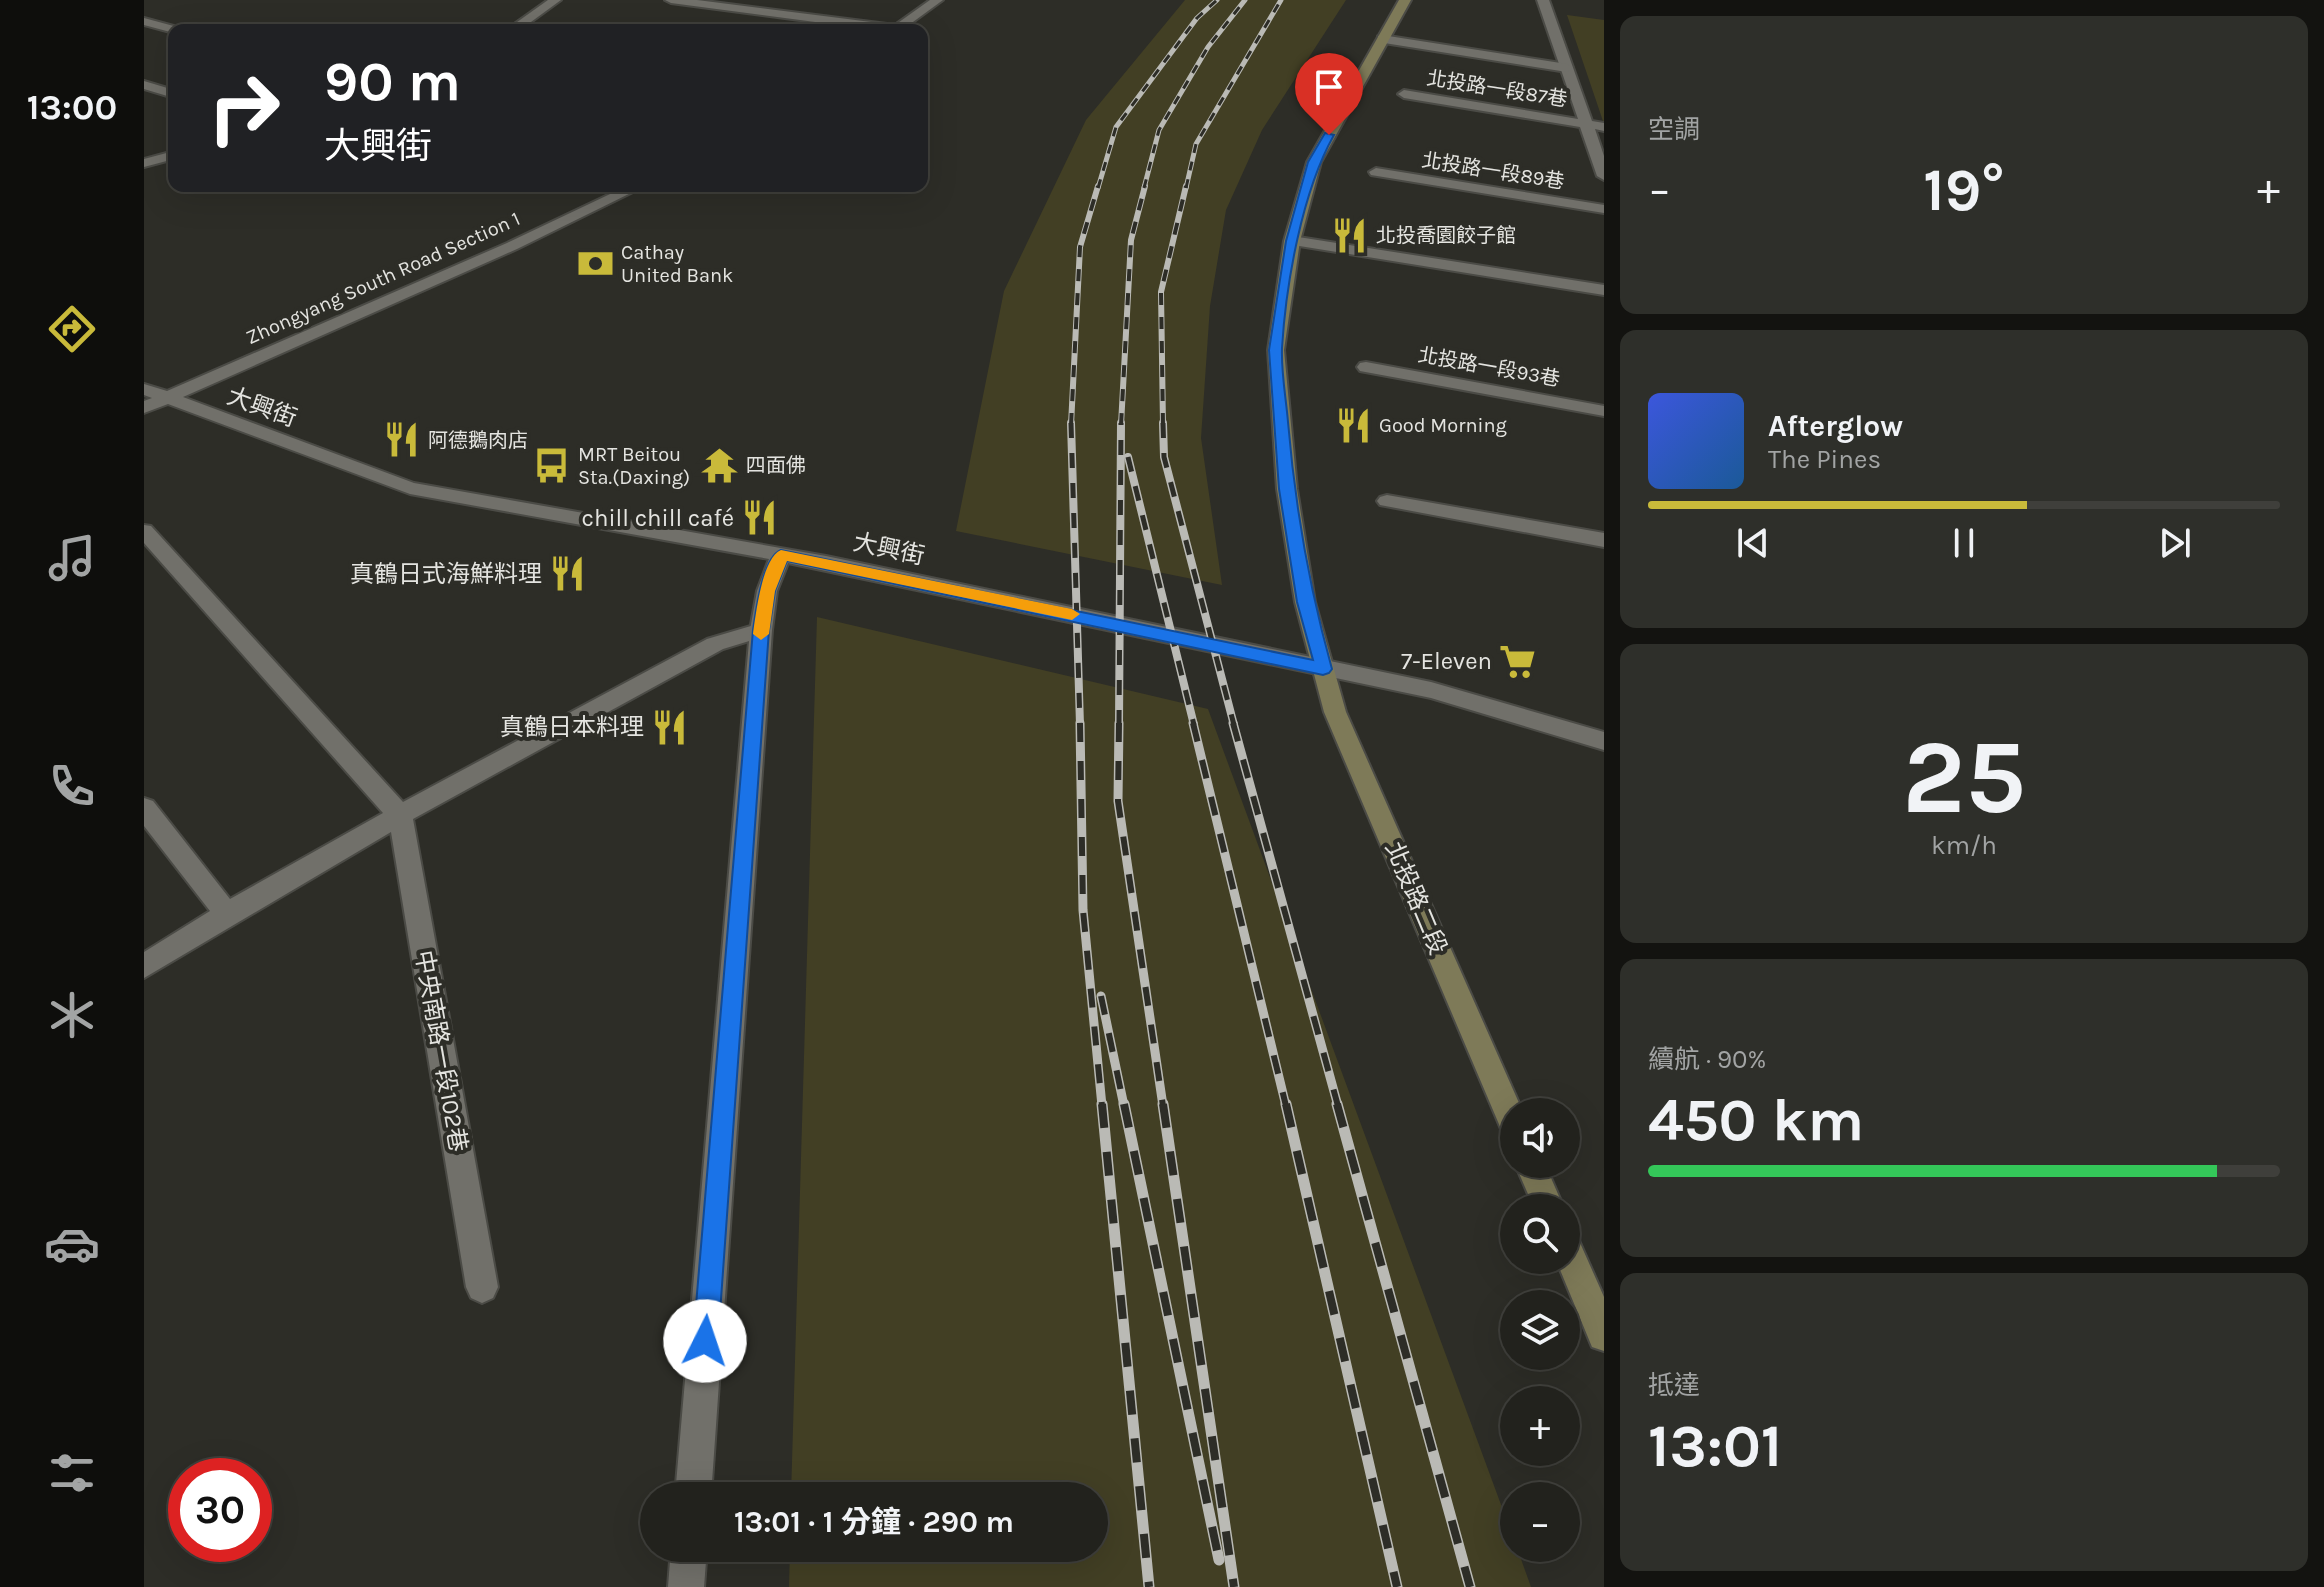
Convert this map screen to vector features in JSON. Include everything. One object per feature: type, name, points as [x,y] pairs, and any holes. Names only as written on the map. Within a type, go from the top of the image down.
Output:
[{"type":"street","points":[[521,24],[555,0]]},
{"type":"street","points":[[671,0],[849,24]]},
{"type":"street","points":[[903,24],[937,0]]},
{"type":"street","name":"北投路二段","points":[[1405,0],[1314,162],[1292,241],[1276,350],[1287,489],[1305,602],[1335,712],[1502,1098]]},
{"type":"street","points":[[1543,0],[1604,176]]},
{"type":"street","points":[[144,21],[168,28]]},
{"type":"street","points":[[1382,39],[1567,68]]},
{"type":"street","points":[[144,85],[168,92]]},
{"type":"street","name":"北投路一段87巷","points":[[1404,94],[1604,127]]},
{"type":"street","points":[[144,163],[168,157]]},
{"type":"street","name":"北投路一段89巷","points":[[1376,172],[1604,209]]},
{"type":"street","name":"Zhongyang South Road Section 1","points":[[144,408],[512,246],[625,192]]},
{"type":"street","points":[[1292,241],[1604,290]]},
{"type":"street","name":"北投路一段93巷","points":[[1366,367],[1604,411]]},
{"type":"street","name":"大興街","points":[[144,389],[410,488],[781,555],[1431,690],[1604,741]]},
{"type":"street","points":[[1387,501],[1604,540]]},
{"type":"street","points":[[144,531],[400,815]]},
{"type":"street","points":[[694,1482],[761,630],[767,591],[781,555]]},
{"type":"street","points":[[144,966],[227,914],[400,815],[715,644],[761,630]]},
{"type":"street","points":[[144,808],[227,914]]},
{"type":"street","name":"中央南路一段102巷","points":[[400,815],[482,1287]]},
{"type":"street","points":[[1578,1274],[1604,1335]]},
{"type":"street","points":[[686,1587],[688,1562]]},
{"type":"shaded area","points":[[1185,0],[1346,0],[1262,130],[1226,210],[1210,306],[1201,438],[1222,585],[956,531],[1004,291],[1086,120]]},
{"type":"shaded area","points":[[1567,15],[1604,20],[1604,124]]},
{"type":"shaded area","points":[[817,617],[1208,709],[1500,1502],[1500,1562],[1522,1562],[1531,1587],[789,1587],[790,1562],[1108,1562],[1108,1482],[791,1482]]},
{"type":"railway","points":[[1098,188],[1116,127],[1197,18],[1217,0]]},
{"type":"railway","points":[[1144,188],[1159,130],[1208,47],[1245,0]]},
{"type":"railway","points":[[1186,188],[1196,144],[1281,0]]},
{"type":"railway","points":[[1071,424],[1080,247],[1098,186]]},
{"type":"railway","points":[[1121,425],[1131,240],[1145,186]]},
{"type":"railway","points":[[1163,425],[1161,292],[1186,186]]},
{"type":"railway","points":[[1119,725],[1121,423]]},
{"type":"railway","points":[[1163,423],[1164,457],[1234,725]]},
{"type":"railway","points":[[1071,424],[1080,725]]},
{"type":"railway","points":[[1128,457],[1194,725]]},
{"type":"railway","points":[[1080,723],[1083,910],[1102,1106]]},
{"type":"railway","points":[[1119,723],[1118,801],[1163,1106]]},
{"type":"railway","points":[[1193,723],[1286,1106]]},
{"type":"railway","points":[[1233,723],[1338,1106]]},
{"type":"railway","points":[[1101,996],[1124,1106]]},
{"type":"railway","points":[[1102,1104],[1149,1587]]},
{"type":"railway","points":[[1124,1104],[1219,1560]]},
{"type":"railway","points":[[1163,1104],[1234,1587]]},
{"type":"railway","points":[[1286,1104],[1397,1587]]},
{"type":"railway","points":[[1337,1104],[1470,1587]]},
{"type":"slow traffic","points":[[761,634],[767,591],[781,555],[1072,614]]},
{"type":"place","name":"北投喬園餃子館","points":[[1350,235]]},
{"type":"place","name":"Cathay United Bank","points":[[595,264]]},
{"type":"place","name":"Good Morning","points":[[1353,425]]},
{"type":"place","name":"阿德鵝肉店","points":[[402,440]]},
{"type":"place","name":"四面佛","points":[[720,465]]},
{"type":"place","name":"MRT Beitou Sta.(Daxing)","points":[[552,466]]},
{"type":"place","name":"chill chill café","points":[[760,518]]},
{"type":"place","name":"真鶴日式海鮮料理","points":[[568,574]]},
{"type":"place","name":"7-Eleven","points":[[1518,661]]},
{"type":"place","name":"真鶴日本料理","points":[[670,727]]},
{"type":"route","points":[[705,1341],[761,630],[767,591],[781,555],[1323,669],[1305,602],[1287,489],[1276,350],[1292,241],[1314,162],[1329,135]]}]
